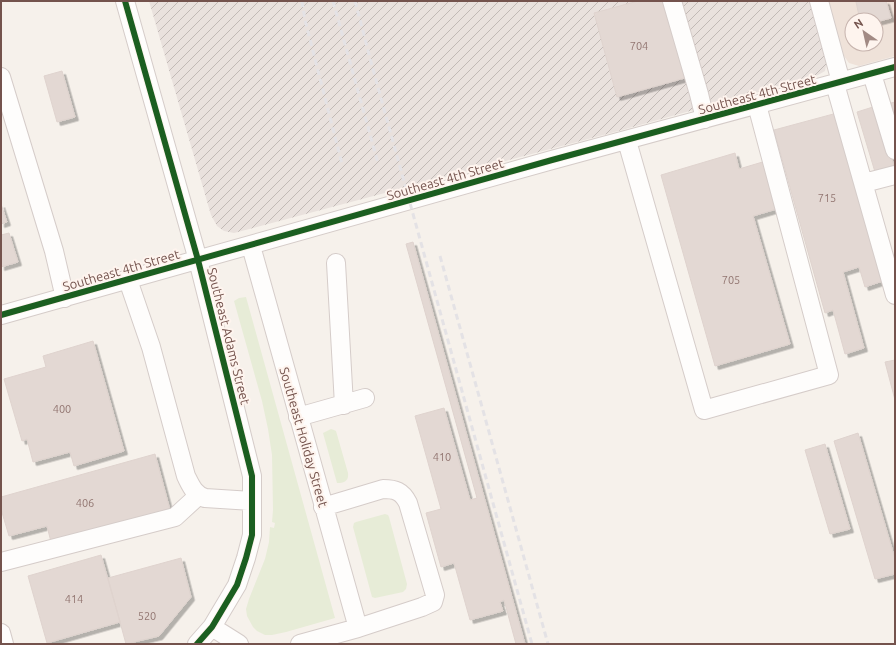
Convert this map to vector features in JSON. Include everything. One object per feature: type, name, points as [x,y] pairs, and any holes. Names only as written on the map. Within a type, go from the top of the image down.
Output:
[{"type":"street","name":"Southeast Adams Street","points":[[125,1],[198,260],[252,476],[252,535],[246,558],[237,585],[212,627],[198,644]]},
{"type":"street","points":[[672,1],[705,119]]},
{"type":"street","points":[[819,1],[838,83],[864,183],[895,293]]},
{"type":"street","name":"Southeast 4th Street","points":[[1,315],[548,162],[895,67]]},
{"type":"street","points":[[872,74],[895,150]]},
{"type":"street","points":[[2,83],[54,251],[65,298]]},
{"type":"street","points":[[627,141],[704,410],[829,375],[756,105]]},
{"type":"street","points":[[864,183],[895,175]]},
{"type":"street","name":"Southeast Holiday Street","points":[[251,246],[358,628]]},
{"type":"street","points":[[336,263],[344,404]]},
{"type":"street","points":[[128,280],[151,347],[186,476],[195,492],[205,498],[252,501]]},
{"type":"street","points":[[298,418],[365,398]]},
{"type":"street","points":[[307,643],[422,607],[432,602],[435,595],[405,495],[393,489],[382,489],[323,507]]},
{"type":"street","points":[[1,562],[175,517],[199,495]]},
{"type":"street","points":[[212,627],[239,644]]},
{"type":"street","points":[[1,633],[4,644]]},
{"type":"shaded area","points":[[149,1],[810,1],[827,61],[825,71],[818,75],[622,130],[234,233],[224,231],[217,226],[211,215]]},
{"type":"shaded area","points":[[828,1],[895,1],[895,56],[859,66],[849,63],[844,56]]},
{"type":"green space","points":[[246,297],[335,618],[272,635],[265,635],[253,627],[247,616],[246,609],[265,559],[269,542],[270,527],[274,528],[275,523],[272,522],[272,455],[268,429],[262,401],[234,301],[239,298]]},
{"type":"green space","points":[[331,429],[336,431],[348,473],[347,480],[342,483],[337,483],[323,433]]},
{"type":"green space","points":[[385,514],[389,517],[407,584],[406,589],[403,592],[375,598],[372,597],[353,527],[354,523],[356,522]]},
{"type":"building","points":[[638,1],[664,1],[685,78],[617,97],[594,13]]},
{"type":"building","points":[[886,1],[891,18],[884,20],[884,12],[858,12],[856,2]]},
{"type":"building","points":[[62,71],[75,117],[57,122],[44,76]]},
{"type":"building","points":[[895,102],[895,117],[891,103]]},
{"type":"building","points":[[876,106],[894,166],[875,172],[857,112]]},
{"type":"building","points":[[837,113],[883,281],[865,287],[859,267],[843,272],[864,348],[845,354],[833,310],[825,313],[774,130]]},
{"type":"building","points":[[735,153],[739,169],[766,161],[780,208],[753,216],[790,344],[715,366],[661,175]]},
{"type":"building","points":[[1,204],[7,222],[1,224]]},
{"type":"building","points":[[9,233],[18,262],[1,267],[1,235]]},
{"type":"building","points":[[413,242],[525,644],[516,644],[504,600],[500,602],[503,611],[470,620],[454,563],[441,567],[426,513],[441,509],[415,416],[444,408],[470,500],[477,498],[406,244]]},
{"type":"building","points":[[93,341],[124,451],[74,466],[70,452],[33,462],[27,439],[22,441],[4,379],[46,367],[43,356]]},
{"type":"building","points":[[895,360],[895,400],[885,362]]},
{"type":"building","points":[[858,433],[895,559],[895,574],[875,579],[834,441]]},
{"type":"building","points":[[825,444],[850,529],[830,534],[805,450]]},
{"type":"building","points":[[155,454],[170,510],[51,542],[47,526],[9,536],[1,509],[1,497]]},
{"type":"building","points":[[101,555],[120,622],[47,643],[28,576]]},
{"type":"building","points":[[181,558],[191,597],[159,636],[126,644],[108,578]]},
{"type":"railway","points":[[302,1],[305,20],[342,164]]},
{"type":"railway","points":[[333,1],[378,163]]},
{"type":"railway","points":[[355,1],[532,644]]},
{"type":"railway","points":[[440,256],[548,644]]},
{"type":"cycle path","points":[[125,1],[198,260],[252,476],[252,535],[246,558],[237,585],[212,627],[197,644]]},
{"type":"cycle path","points":[[1,315],[552,160],[895,67]]}]
